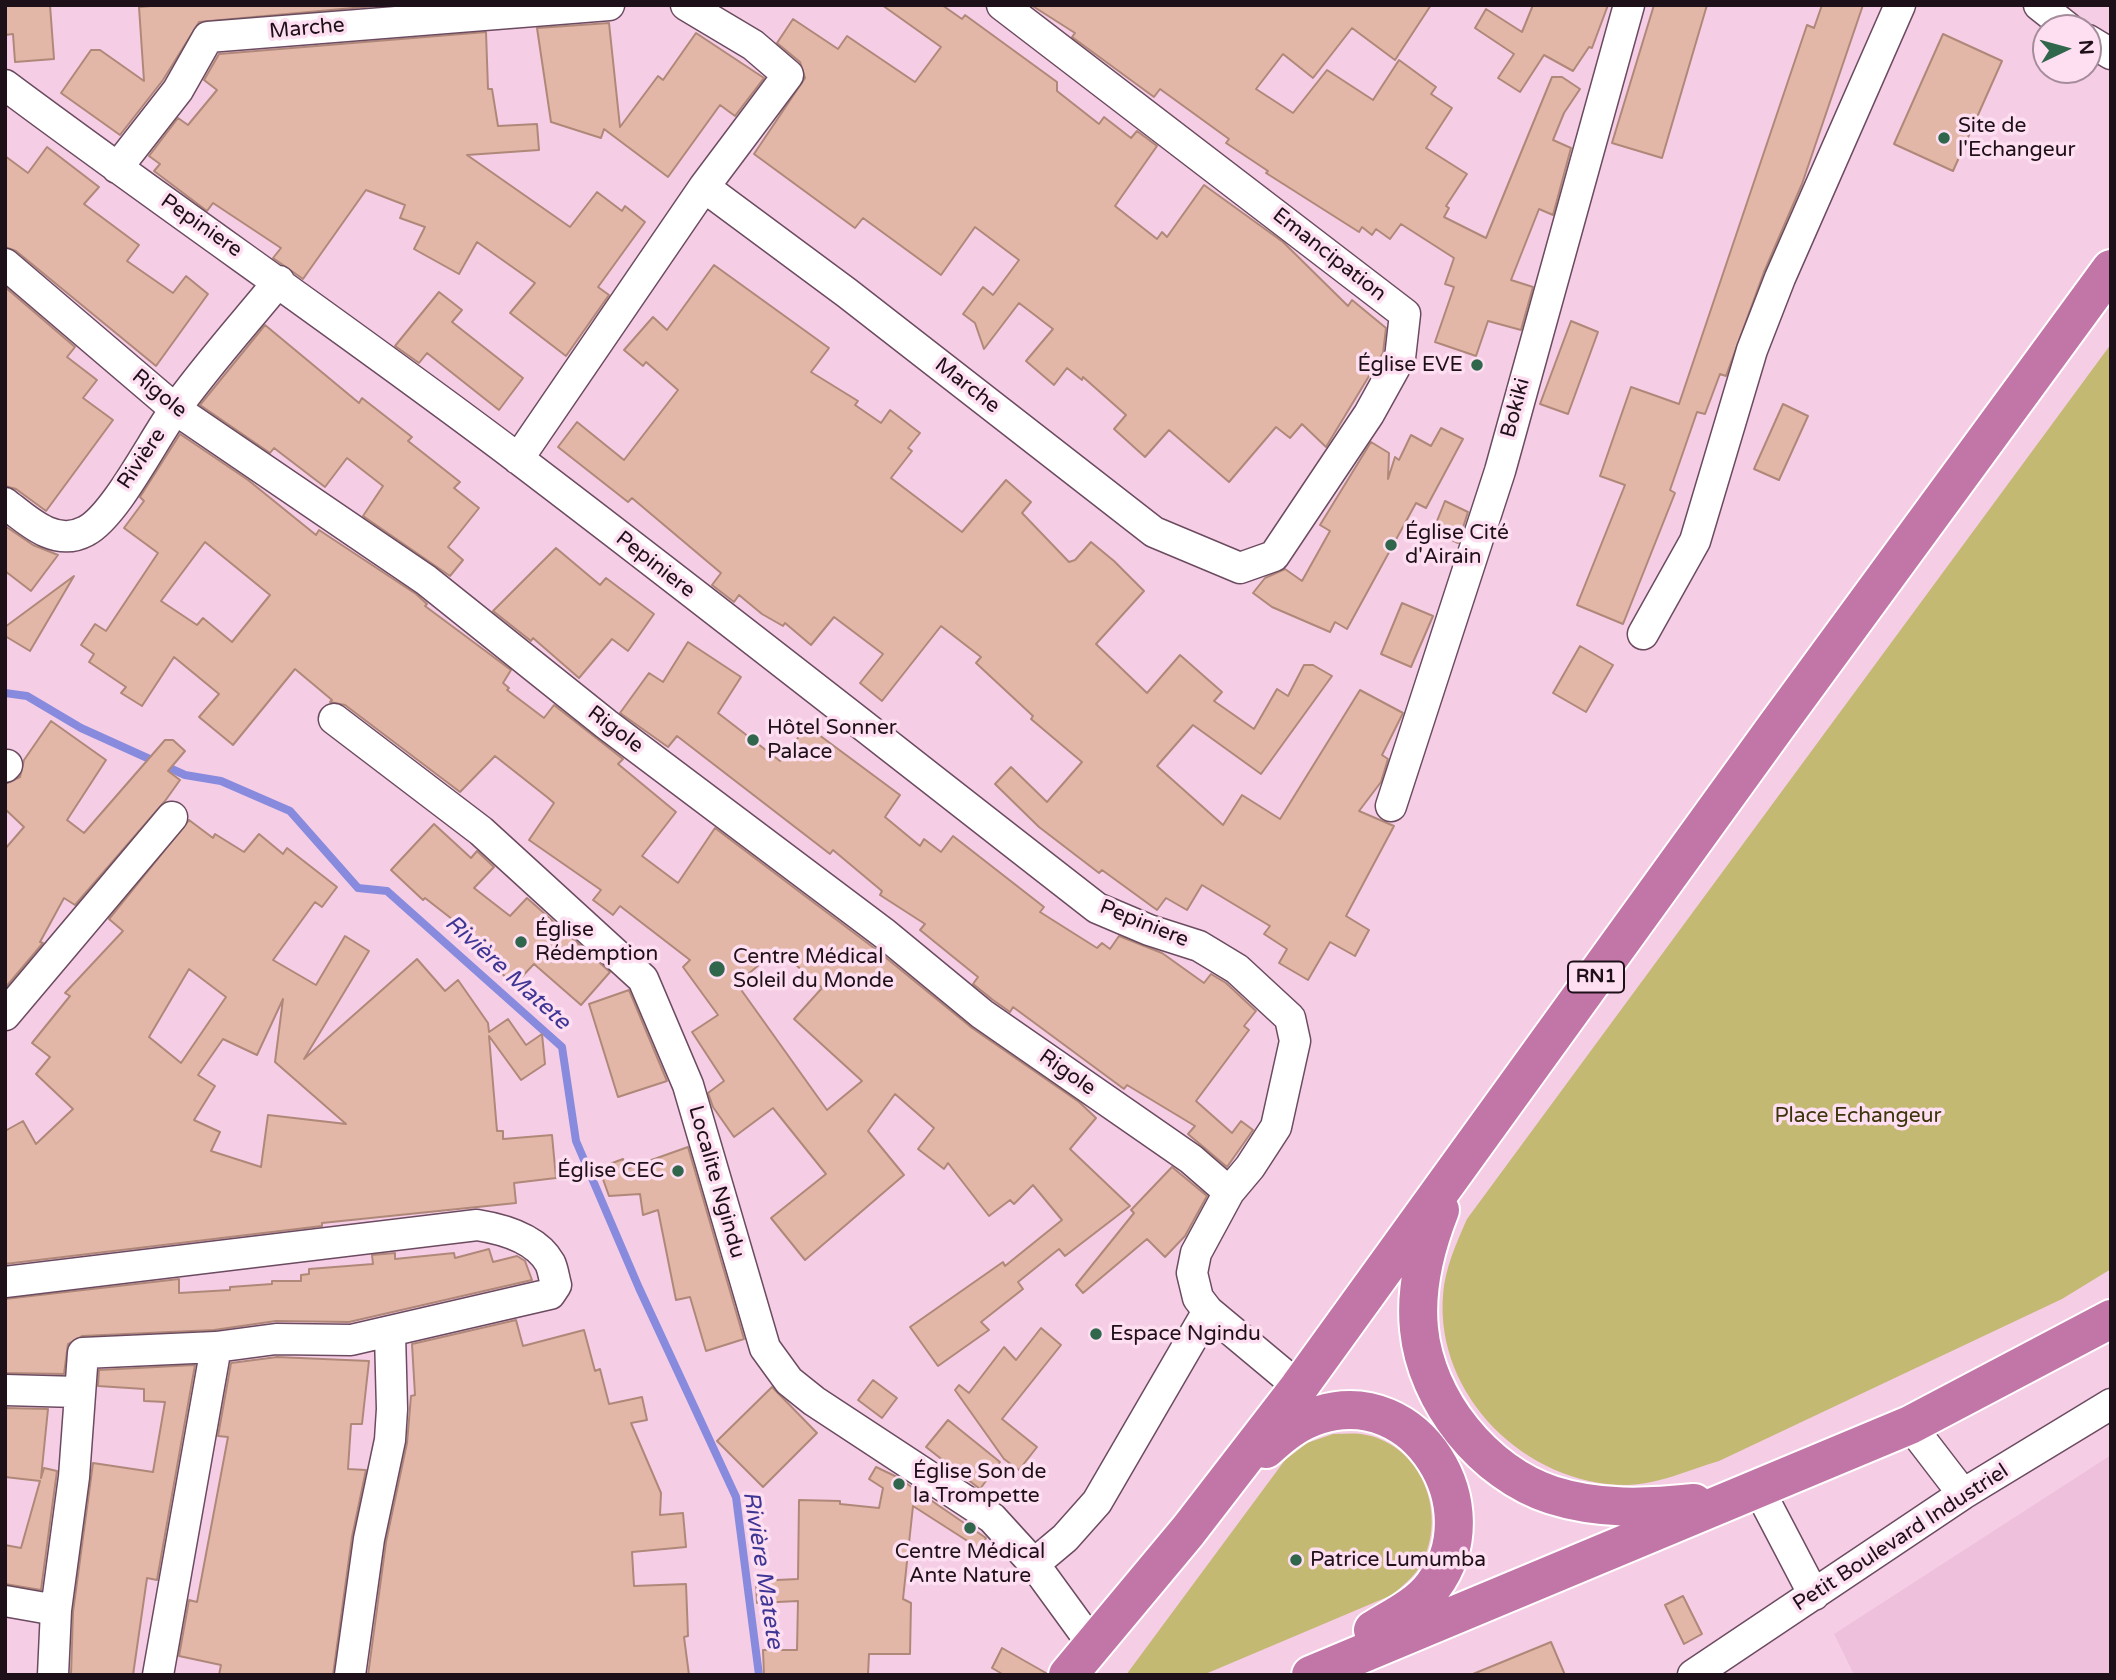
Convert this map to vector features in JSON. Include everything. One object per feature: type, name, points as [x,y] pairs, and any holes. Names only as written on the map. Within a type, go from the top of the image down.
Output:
[{"type":"highway","name":"RN1","points":[[1068,1675],[1188,1531],[1299,1387],[1774,728],[2111,269]]},
{"type":"highway","points":[[1476,1144],[1439,1212],[1428,1243],[1418,1294],[1419,1331],[1426,1364],[1458,1426],[1502,1468],[1525,1484],[1552,1495],[1589,1504],[1623,1507],[1743,1494]]},
{"type":"highway","points":[[1311,1675],[1910,1425],[2111,1319]]},
{"type":"highway","points":[[1188,1531],[1290,1427],[1321,1414],[1354,1411],[1387,1418],[1416,1436],[1438,1461],[1452,1491],[1455,1524],[1449,1557],[1433,1586],[1409,1609],[1295,1675]]},
{"type":"street","name":"Marche","points":[[117,168],[178,90],[208,37],[609,5]]},
{"type":"street","points":[[518,459],[704,187],[788,75],[753,45],[686,5]]},
{"type":"street","name":"Emancipation","points":[[1002,5],[1405,314],[1401,358],[1369,414],[1274,556],[1240,568]]},
{"type":"street","name":"Bokiki","points":[[1391,806],[1500,471],[1629,5]]},
{"type":"street","points":[[1643,634],[1695,541],[1752,349],[1780,278],[1900,5]]},
{"type":"street","name":"Pepiniere","points":[[5,85],[117,168],[279,281],[518,459],[1097,908],[1199,946],[1237,969],[1290,1018],[1295,1041],[1276,1126],[1229,1192]]},
{"type":"street","name":"Marche","points":[[704,187],[847,293],[1154,531],[1240,568]]},
{"type":"street","name":"Rigole","points":[[5,264],[175,409],[425,580],[606,724],[885,934],[982,1014],[1191,1159],[1229,1192]]},
{"type":"street","name":"Rivière","points":[[5,503],[43,532],[71,535],[85,532],[103,517],[175,409],[279,281]]},
{"type":"street","name":"Localite Ngindu","points":[[334,719],[481,831],[643,979],[688,1085],[765,1348],[789,1381],[814,1401],[992,1518],[1034,1564],[1093,1645]]},
{"type":"street","points":[[5,1015],[172,817]]},
{"type":"street","points":[[1229,1192],[1196,1253],[1192,1273],[1198,1298],[1208,1311],[1299,1387]]},
{"type":"street","points":[[5,1282],[477,1225],[505,1230],[529,1243],[550,1262],[556,1284],[550,1294],[390,1334],[351,1340],[276,1339],[216,1347],[83,1353],[78,1392],[74,1477],[56,1610],[53,1675]]},
{"type":"street","points":[[1034,1564],[1065,1538],[1097,1502],[1208,1311]]},
{"type":"street","points":[[350,1675],[369,1539],[390,1440],[393,1409],[390,1334]]},
{"type":"street","points":[[158,1675],[216,1347]]},
{"type":"street","points":[[5,1390],[78,1392]]},
{"type":"street","name":"Petit Boulevard Industriel","points":[[1693,1675],[1963,1494],[2111,1404]]},
{"type":"street","points":[[1910,1425],[1963,1494]]},
{"type":"street","points":[[1743,1494],[1814,1595]]},
{"type":"street","points":[[5,1601],[56,1610]]},
{"type":"shaded area","points":[[2111,1455],[2111,1675],[1854,1675],[1834,1634]]},
{"type":"green space","name":"Place Echangeur","points":[[2111,344],[2111,1269],[2062,1299],[1719,1461],[1661,1480],[1626,1485],[1589,1481],[1554,1470],[1522,1452],[1494,1428],[1471,1400],[1454,1367],[1444,1332],[1443,1295],[1455,1247],[1467,1219]]},
{"type":"green space","points":[[1333,1434],[1361,1434],[1381,1439],[1411,1462],[1422,1478],[1432,1515],[1431,1535],[1426,1554],[1412,1577],[1392,1595],[1203,1675],[1126,1675],[1285,1460],[1307,1443]]},
{"type":"building","points":[[5,5],[50,5],[54,59],[15,62],[13,34],[5,35]]},
{"type":"building","points":[[386,5],[199,22],[163,80],[120,135],[61,93],[91,50],[100,50],[144,81],[139,7]]},
{"type":"building","points":[[882,5],[942,5],[962,19],[965,15],[1057,82],[1057,91],[1099,124],[1104,117],[1131,138],[1137,131],[1157,146],[1115,206],[1157,239],[1162,232],[1167,237],[1204,185],[1283,242],[1348,306],[1352,300],[1386,328],[1383,353],[1326,447],[1302,424],[1290,438],[1276,427],[1229,482],[1169,430],[1145,457],[1114,429],[1126,415],[1083,377],[1082,380],[1067,368],[1054,385],[1026,361],[1053,329],[1019,303],[984,349],[975,323],[963,314],[983,287],[993,295],[1019,260],[975,227],[941,275],[863,218],[855,228],[754,154],[805,78],[800,62],[777,43],[793,19],[838,49],[847,36],[915,82],[941,47]]},
{"type":"building","points":[[1031,5],[1431,5],[1395,60],[1352,28],[1313,78],[1283,54],[1256,89],[1293,113],[1327,70],[1373,100],[1399,60],[1436,87],[1431,94],[1452,108],[1426,148],[1467,174],[1446,206],[1449,208],[1444,217],[1486,238],[1552,77],[1562,77],[1580,89],[1564,113],[1553,140],[1571,148],[1553,215],[1539,209],[1511,280],[1533,287],[1521,330],[1488,321],[1476,356],[1435,342],[1454,287],[1445,284],[1454,258],[1401,224],[1390,239],[1376,229],[1372,235],[1362,227],[1359,232],[1266,173],[1268,171],[1226,143],[1229,139],[1160,89],[1154,97],[1072,37],[1075,33]]},
{"type":"building","points":[[1533,5],[1608,5],[1592,48],[1589,47],[1573,71],[1544,55],[1520,92],[1498,78],[1514,54],[1475,28],[1486,9],[1522,32]]},
{"type":"building","points":[[1654,5],[1707,5],[1662,158],[1612,143]]},
{"type":"building","points":[[1822,5],[1863,5],[1802,184],[1764,272],[1726,376],[1720,374],[1705,414],[1697,412],[1670,490],[1675,493],[1623,624],[1577,605],[1625,485],[1600,476],[1631,387],[1679,404],[1807,25],[1814,28]]},
{"type":"building","points":[[609,23],[620,127],[658,76],[663,80],[696,33],[764,78],[735,116],[720,105],[668,177],[604,129],[601,138],[551,122],[537,28]]},
{"type":"building","points":[[486,32],[488,89],[492,89],[498,126],[537,124],[539,150],[467,155],[570,227],[597,192],[622,211],[625,206],[645,222],[598,287],[609,295],[566,356],[510,313],[535,283],[477,242],[459,274],[414,249],[425,227],[400,218],[405,205],[366,190],[303,279],[273,258],[281,248],[213,203],[207,211],[154,171],[160,164],[149,156],[178,118],[188,125],[217,90],[204,80],[219,54]]},
{"type":"building","points":[[1943,34],[2002,61],[1953,171],[1894,144]]},
{"type":"building","points":[[47,147],[99,187],[84,204],[139,245],[127,261],[173,293],[186,276],[208,294],[156,366],[16,251],[5,247],[5,156],[28,173]]},
{"type":"building","points":[[714,265],[829,348],[811,372],[858,401],[855,405],[881,423],[890,410],[920,433],[908,448],[912,451],[891,478],[962,532],[1006,480],[1031,502],[1022,513],[1069,562],[1075,560],[1091,542],[1114,561],[1144,591],[1096,644],[1147,693],[1180,655],[1222,692],[1214,701],[1254,729],[1277,689],[1288,696],[1304,665],[1313,665],[1332,676],[1261,774],[1193,725],[1157,766],[1223,825],[1242,795],[1280,819],[1360,690],[1403,713],[1382,755],[1388,759],[1381,782],[1359,811],[1394,826],[1346,916],[1369,930],[1355,956],[1330,942],[1308,980],[1279,963],[1287,949],[1264,934],[1270,926],[1202,885],[1187,910],[1166,898],[1157,910],[1102,870],[1099,873],[1039,827],[995,784],[1011,767],[1047,802],[1082,762],[1031,719],[1033,716],[976,663],[981,657],[941,626],[882,701],[860,683],[883,654],[834,617],[811,645],[785,623],[783,626],[762,614],[739,595],[734,602],[712,585],[721,573],[632,498],[628,502],[558,447],[577,422],[624,460],[678,390],[646,362],[643,366],[624,350],[653,317],[667,330]]},
{"type":"building","points":[[5,287],[75,347],[67,357],[97,380],[83,398],[113,420],[46,511],[16,489],[5,486]]},
{"type":"building","points":[[439,292],[462,310],[452,322],[523,378],[499,410],[427,353],[419,363],[395,346]]},
{"type":"building","points":[[1571,321],[1598,332],[1568,414],[1540,404]]},
{"type":"building","points":[[265,325],[359,403],[362,398],[412,437],[408,441],[460,482],[454,488],[479,508],[448,547],[463,560],[450,576],[363,516],[383,486],[347,458],[325,487],[274,448],[270,453],[200,405]]},
{"type":"building","points":[[1783,404],[1808,416],[1779,480],[1754,469]]},
{"type":"building","points":[[1441,428],[1463,439],[1426,508],[1416,503],[1347,629],[1335,622],[1330,632],[1272,607],[1253,593],[1265,578],[1285,569],[1302,581],[1330,531],[1320,525],[1371,442],[1389,453],[1388,479],[1395,457],[1399,460],[1411,435],[1431,446]]},
{"type":"building","points":[[180,434],[248,480],[316,535],[319,530],[416,594],[427,604],[425,606],[511,670],[503,683],[509,688],[507,690],[544,718],[554,705],[623,759],[618,764],[676,812],[642,856],[678,883],[715,828],[874,948],[972,1028],[1079,1102],[1096,1118],[1070,1149],[1130,1206],[1065,1256],[1059,1249],[1018,1282],[1023,1289],[981,1322],[989,1330],[938,1366],[910,1327],[1003,1262],[1005,1266],[1062,1220],[1033,1185],[1014,1204],[1010,1200],[989,1216],[948,1163],[944,1169],[918,1149],[934,1128],[895,1094],[868,1131],[904,1175],[805,1260],[771,1218],[826,1174],[773,1108],[734,1137],[713,1107],[708,1093],[724,1081],[692,1032],[718,1015],[683,967],[690,960],[620,906],[613,915],[593,900],[601,890],[529,840],[554,803],[547,797],[495,756],[460,792],[345,705],[330,702],[332,700],[295,669],[233,745],[199,717],[219,694],[174,657],[142,706],[121,693],[126,687],[89,662],[94,654],[81,645],[95,624],[106,631],[158,553],[124,528],[144,501],[140,497]],"holes":[[[205,542],[270,595],[232,642],[203,618],[197,625],[161,601]],[[778,949],[822,988],[794,1019],[862,1081],[827,1110],[732,977],[740,969],[747,975]]]},
{"type":"building","points":[[1445,501],[1468,512],[1458,543],[1433,531]]},
{"type":"building","points":[[5,526],[33,545],[58,555],[31,591],[5,571]]},
{"type":"building","points":[[556,548],[600,585],[606,578],[654,614],[628,651],[612,639],[579,678],[533,638],[531,641],[493,611]]},
{"type":"building","points":[[74,576],[30,651],[5,636],[5,627]]},
{"type":"building","points":[[1402,603],[1433,616],[1411,667],[1381,654]]},
{"type":"building","points":[[688,642],[741,677],[718,713],[780,761],[807,726],[900,795],[885,817],[920,846],[924,839],[941,852],[953,836],[1044,907],[1040,912],[1097,948],[1102,943],[1110,949],[1119,936],[1162,953],[1204,983],[1211,974],[1226,983],[1256,1011],[1244,1026],[1249,1030],[1196,1101],[1232,1133],[1241,1121],[1253,1130],[1227,1167],[1188,1134],[1195,1126],[1127,1085],[1124,1089],[1013,1007],[1010,1012],[973,984],[978,977],[920,930],[925,924],[880,895],[882,891],[833,850],[830,854],[677,736],[668,747],[620,713],[649,673],[663,682]]},
{"type":"building","points":[[1580,646],[1613,665],[1586,712],[1553,693]]},
{"type":"building","points":[[51,721],[106,760],[67,820],[84,833],[165,740],[173,740],[185,751],[168,771],[180,780],[165,801],[75,905],[64,898],[40,942],[43,943],[5,988],[5,849],[24,827],[5,809],[5,784],[20,777],[24,760]]},
{"type":"building","points":[[189,820],[213,838],[215,834],[244,852],[259,834],[283,854],[287,848],[337,887],[322,907],[315,902],[273,960],[316,985],[345,936],[369,951],[304,1059],[417,959],[445,991],[458,980],[488,1023],[489,1032],[508,1019],[526,1045],[542,1034],[545,1064],[521,1080],[489,1036],[497,1131],[503,1131],[503,1139],[552,1135],[556,1178],[514,1183],[516,1203],[322,1223],[322,1226],[5,1264],[5,1131],[23,1121],[36,1144],[73,1109],[36,1074],[50,1057],[32,1043],[70,996],[65,993],[123,931],[109,919]],"holes":[[[189,969],[226,997],[181,1063],[149,1037]],[[283,999],[275,1062],[346,1124],[268,1115],[261,1167],[211,1151],[220,1132],[194,1120],[215,1086],[198,1075],[223,1039],[257,1055]]]},
{"type":"building","points":[[434,824],[471,858],[477,851],[494,867],[474,888],[510,916],[527,898],[610,972],[581,1005],[534,964],[514,985],[478,951],[484,944],[425,898],[423,900],[391,870]]},
{"type":"building","points":[[629,990],[667,1081],[618,1097],[589,1004]]},
{"type":"building","points":[[688,1147],[744,1339],[706,1351],[690,1297],[676,1300],[658,1210],[643,1215],[640,1194],[609,1196],[599,1168],[623,1159],[626,1169]]},
{"type":"building","points":[[1172,1167],[1207,1196],[1185,1236],[1165,1257],[1147,1239],[1083,1293],[1076,1285],[1134,1213],[1131,1210]]},
{"type":"building","points":[[489,1249],[493,1262],[517,1256],[525,1261],[532,1280],[349,1322],[276,1321],[214,1330],[82,1336],[68,1344],[64,1374],[5,1373],[5,1299],[179,1279],[179,1293],[230,1290],[230,1287],[272,1284],[272,1281],[301,1281],[301,1275],[309,1274],[309,1269],[373,1264],[372,1255],[395,1253],[395,1259],[454,1253],[455,1258]]},
{"type":"building","points":[[516,1320],[523,1346],[584,1330],[595,1371],[600,1369],[609,1404],[642,1397],[647,1420],[631,1423],[661,1493],[660,1515],[683,1513],[686,1547],[632,1552],[634,1586],[686,1584],[688,1636],[684,1637],[689,1675],[368,1675],[386,1542],[407,1443],[411,1396],[415,1395],[412,1344]]},
{"type":"building","points":[[1041,1328],[1061,1345],[1002,1419],[1037,1447],[1019,1470],[1004,1459],[955,1390],[959,1385],[969,1393],[1004,1347],[1016,1360]]},
{"type":"building","points":[[277,1357],[369,1361],[362,1424],[351,1424],[348,1469],[366,1470],[352,1537],[333,1675],[219,1675],[221,1665],[179,1656],[189,1600],[197,1602],[228,1437],[218,1436],[231,1363]]},
{"type":"building","points":[[195,1365],[157,1580],[147,1578],[133,1675],[71,1675],[73,1612],[93,1463],[153,1472],[165,1402],[144,1401],[144,1389],[98,1386],[99,1370]]},
{"type":"building","points":[[873,1380],[897,1398],[882,1418],[858,1400]]},
{"type":"building","points":[[772,1387],[817,1433],[763,1487],[717,1441]]},
{"type":"building","points":[[5,1408],[48,1409],[41,1478],[44,1468],[57,1471],[41,1590],[5,1584],[5,1545],[21,1548],[40,1481],[5,1477]]},
{"type":"building","points":[[948,1420],[1000,1462],[980,1489],[926,1447]]},
{"type":"building","points":[[876,1467],[897,1477],[986,1538],[980,1549],[913,1506],[903,1599],[911,1603],[910,1654],[869,1654],[868,1675],[764,1675],[763,1650],[797,1650],[798,1601],[757,1603],[756,1581],[798,1579],[799,1500],[840,1501],[840,1504],[879,1508],[883,1488],[869,1479]]},
{"type":"building","points":[[1683,1596],[1702,1634],[1684,1644],[1665,1605]]},
{"type":"building","points":[[1551,1642],[1565,1675],[1473,1675],[1473,1674]]},
{"type":"building","points":[[1002,1648],[1047,1675],[1004,1675],[992,1668]]},
{"type":"waterway","name":"Rivière Matete","points":[[5,693],[27,696],[81,728],[185,775],[221,781],[290,811],[358,888],[387,891],[562,1047],[576,1141],[639,1288],[736,1497],[759,1675]]},
{"type":"place","name":"Site de l'Echangeur","points":[[1944,138]]},
{"type":"place","name":"Église EVE","points":[[1477,365]]},
{"type":"place","name":"Église Cité d'Airain","points":[[1391,545]]},
{"type":"place","name":"Hôtel Sonner Palace","points":[[753,740]]},
{"type":"place","name":"Église Rédemption","points":[[521,942]]},
{"type":"place","name":"Centre Médical Soleil du Monde","points":[[717,969]]},
{"type":"place","name":"Église CEC","points":[[678,1171]]},
{"type":"place","name":"Espace Ngindu","points":[[1096,1334]]},
{"type":"place","name":"Église Son de la Trompette","points":[[899,1484]]},
{"type":"place","name":"Centre Médical Ante Nature","points":[[970,1528]]},
{"type":"place","name":"Patrice Lumumba","points":[[1296,1560]]}]
